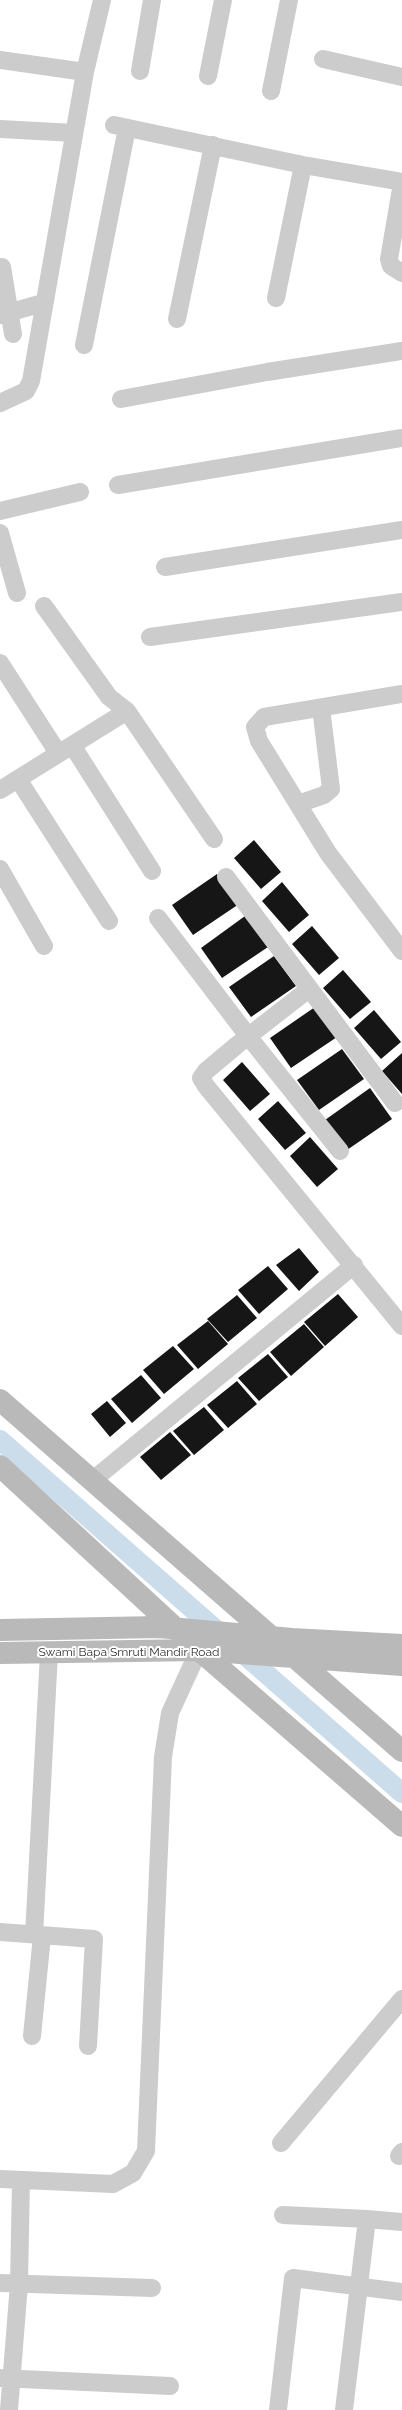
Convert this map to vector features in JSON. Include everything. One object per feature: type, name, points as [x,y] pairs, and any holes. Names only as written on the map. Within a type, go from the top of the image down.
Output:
[{"type":"street","points":[[0,403],[26,391],[31,381],[43,303],[85,72],[102,0]]},
{"type":"street","points":[[140,71],[152,0]]},
{"type":"street","points":[[208,76],[223,0]]},
{"type":"street","points":[[271,90],[289,0]]},
{"type":"street","points":[[323,59],[402,77]]},
{"type":"street","points":[[0,60],[85,72]]},
{"type":"street","points":[[84,345],[120,126],[303,165],[402,183],[389,259],[391,266],[402,272]]},
{"type":"street","points":[[0,129],[74,133]]},
{"type":"street","points":[[177,319],[213,145]]},
{"type":"street","points":[[276,298],[303,165]]},
{"type":"street","points":[[2,267],[4,313],[13,334]]},
{"type":"street","points":[[4,313],[43,303]]},
{"type":"street","points":[[122,399],[267,372],[402,351]]},
{"type":"street","points":[[118,485],[402,438]]},
{"type":"street","points":[[0,511],[80,492]]},
{"type":"street","points":[[165,567],[402,530]]},
{"type":"street","points":[[0,533],[17,593]]},
{"type":"street","points":[[150,637],[402,602]]},
{"type":"street","points":[[44,606],[109,697],[127,711],[214,839]]},
{"type":"street","points":[[0,663],[65,749],[152,871]]},
{"type":"street","points":[[402,694],[264,717],[255,727],[259,741],[328,852],[402,951]]},
{"type":"street","points":[[298,804],[328,793],[331,789],[321,708]]},
{"type":"street","points":[[1,788],[127,711]]},
{"type":"street","points":[[18,779],[109,921]]},
{"type":"street","points":[[0,869],[44,946]]},
{"type":"street","points":[[226,877],[395,1103]]},
{"type":"street","points":[[158,918],[248,1036],[340,1151]]},
{"type":"street","points":[[309,989],[248,1036],[206,1071],[201,1078],[402,1326]]},
{"type":"street","points":[[93,1480],[354,1265]]},
{"type":"street","points":[[0,1400],[93,1480],[269,1637],[402,1751]]},
{"type":"street","points":[[0,1466],[199,1650],[402,1826]]},
{"type":"street","points":[[0,1630],[160,1627],[269,1637],[402,1644]]},
{"type":"street","points":[[0,2179],[113,2184],[133,2173],[146,2151],[163,1757],[170,1714],[199,1650]]},
{"type":"street","name":"Swami Bapa Smruti Mandir Road","points":[[0,1653],[199,1650],[402,1665]]},
{"type":"street","points":[[32,2036],[38,1936],[49,1653]]},
{"type":"street","points":[[0,1932],[94,1939],[88,2046]]},
{"type":"street","points":[[281,2143],[402,1999]]},
{"type":"street","points":[[9,2410],[6,2378],[19,2284],[21,2180]]},
{"type":"street","points":[[283,2215],[402,2222]]},
{"type":"street","points":[[344,2410],[366,2219]]},
{"type":"street","points":[[278,2410],[293,2278],[402,2292]]},
{"type":"street","points":[[0,2283],[152,2288]]},
{"type":"street","points":[[6,2378],[170,2386]]},
{"type":"building","points":[[254,840],[281,872],[261,889],[234,858]]},
{"type":"building","points":[[217,874],[239,904],[193,935],[172,905]]},
{"type":"building","points":[[282,882],[309,915],[289,932],[262,901]]},
{"type":"building","points":[[245,916],[268,947],[222,978],[201,948]]},
{"type":"building","points":[[312,926],[339,958],[319,975],[292,944]]},
{"type":"building","points":[[274,956],[296,986],[251,1017],[229,987]]},
{"type":"building","points":[[343,970],[371,1002],[350,1019],[323,988]]},
{"type":"building","points":[[315,1007],[337,1037],[291,1068],[270,1038]]},
{"type":"building","points":[[374,1010],[401,1042],[381,1059],[354,1028]]},
{"type":"building","points":[[342,1049],[364,1079],[319,1110],[297,1080]]},
{"type":"building","points":[[402,1053],[402,1094],[382,1071]]},
{"type":"building","points":[[242,1062],[270,1094],[250,1111],[223,1080]]},
{"type":"building","points":[[370,1088],[392,1119],[347,1150],[325,1120]]},
{"type":"building","points":[[278,1101],[306,1133],[285,1150],[258,1119]]},
{"type":"building","points":[[310,1137],[338,1169],[317,1187],[290,1156]]},
{"type":"building","points":[[299,1248],[319,1272],[299,1291],[276,1265]]},
{"type":"building","points":[[268,1266],[288,1289],[259,1314],[238,1290]]},
{"type":"building","points":[[338,1294],[358,1317],[325,1346],[304,1322]]},
{"type":"building","points":[[237,1295],[257,1318],[228,1342],[207,1319]]},
{"type":"building","points":[[208,1321],[228,1344],[198,1369],[177,1345]]},
{"type":"building","points":[[304,1324],[324,1347],[291,1376],[270,1352]]},
{"type":"building","points":[[173,1346],[194,1369],[164,1394],[143,1370]]},
{"type":"building","points":[[268,1354],[288,1377],[259,1401],[238,1378]]},
{"type":"building","points":[[141,1375],[161,1398],[132,1423],[111,1399]]},
{"type":"building","points":[[237,1381],[257,1404],[228,1428],[207,1405]]},
{"type":"building","points":[[107,1401],[126,1423],[110,1437],[91,1414]]},
{"type":"building","points":[[204,1407],[224,1430],[194,1455],[173,1431]]},
{"type":"building","points":[[170,1432],[191,1455],[161,1480],[140,1457]]},
{"type":"waterway","points":[[0,1440],[402,1793]]}]
